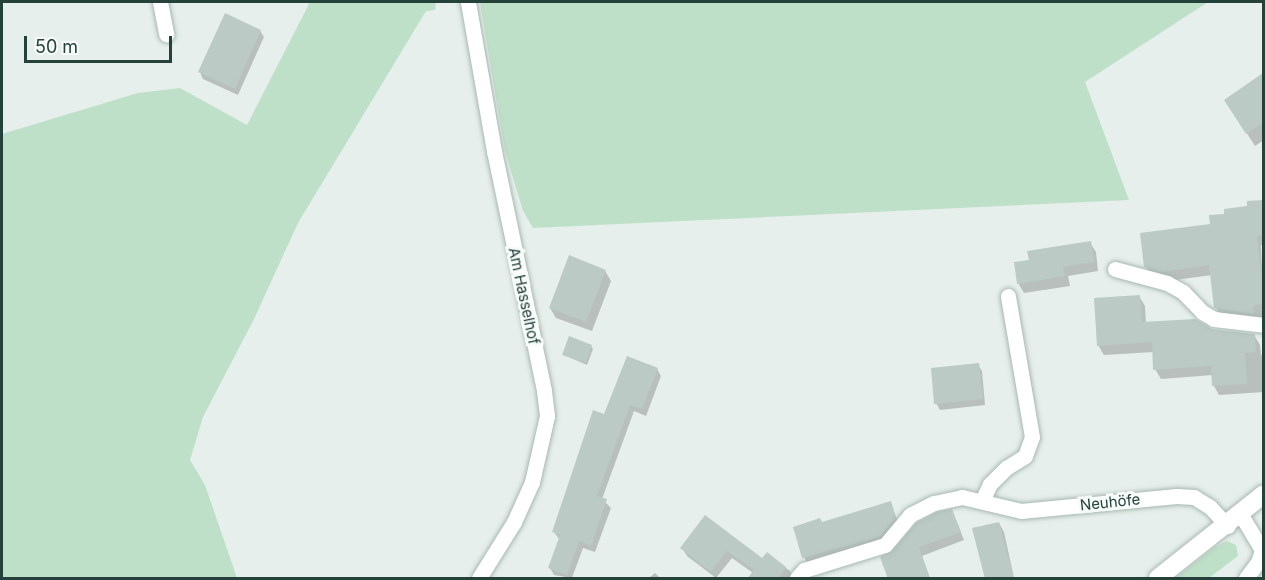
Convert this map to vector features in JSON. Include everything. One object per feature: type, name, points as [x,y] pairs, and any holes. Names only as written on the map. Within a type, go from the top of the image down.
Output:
[{"type":"street","points":[[160,2],[166,34]]},
{"type":"street","name":"Am Hasselhof","points":[[468,2],[494,151],[544,390],[547,416],[532,482],[514,522],[479,579]]},
{"type":"street","points":[[1115,269],[1167,283],[1183,292],[1202,312],[1214,318],[1263,325]]},
{"type":"street","points":[[982,501],[990,484],[1006,468],[1025,456],[1032,436],[1008,296]]},
{"type":"street","points":[[1158,579],[1234,520],[1263,494]]},
{"type":"street","name":"Neuhöfe","points":[[796,579],[804,570],[885,545],[910,515],[934,503],[963,497],[1022,511],[1176,496],[1194,497],[1234,520],[1262,550],[1258,562],[1246,579]]},
{"type":"green space","points":[[308,2],[436,2],[435,10],[426,11],[298,223],[254,319],[203,417],[190,460],[205,485],[237,578],[2,578],[2,134],[138,93],[180,88],[247,125]]},
{"type":"green space","points":[[480,2],[1208,2],[1085,82],[1129,200],[533,228],[523,211],[505,151]]},
{"type":"green space","points":[[1227,541],[1236,545],[1238,556],[1209,578],[1176,578],[1215,547]]},
{"type":"building","points":[[225,13],[261,30],[235,89],[198,72]]},
{"type":"building","points":[[1263,73],[1263,123],[1246,134],[1224,100]]},
{"type":"building","points":[[1263,200],[1263,235],[1257,236],[1261,272],[1263,272],[1263,304],[1253,306],[1254,314],[1214,308],[1209,265],[1162,272],[1144,267],[1140,233],[1210,224],[1209,215],[1224,214],[1224,209],[1247,206],[1247,201]]},
{"type":"building","points":[[1091,241],[1094,262],[1063,267],[1065,276],[1017,284],[1014,262],[1029,260],[1027,251]]},
{"type":"building","points":[[569,255],[606,270],[586,322],[549,308]]},
{"type":"building","points":[[1140,295],[1142,322],[1195,319],[1212,329],[1255,334],[1256,352],[1245,353],[1247,384],[1212,386],[1211,366],[1153,370],[1152,342],[1097,346],[1094,298]]},
{"type":"building","points":[[569,336],[592,345],[586,363],[562,355]]},
{"type":"building","points":[[627,356],[658,368],[642,409],[630,405],[597,496],[607,499],[591,546],[579,541],[567,575],[548,568],[560,535],[552,532],[593,410],[604,414]]},
{"type":"building","points":[[979,363],[983,399],[934,404],[931,368]]},
{"type":"building","points":[[891,501],[896,517],[879,537],[802,558],[793,527],[820,518],[822,522]]},
{"type":"building","points":[[952,509],[961,532],[919,547],[930,579],[888,579],[880,557],[892,551],[916,523],[937,512]]},
{"type":"building","points":[[705,515],[762,558],[767,552],[786,567],[778,579],[747,579],[754,570],[727,551],[711,572],[680,548]]},
{"type":"building","points":[[999,522],[1014,579],[985,579],[972,528]]}]
